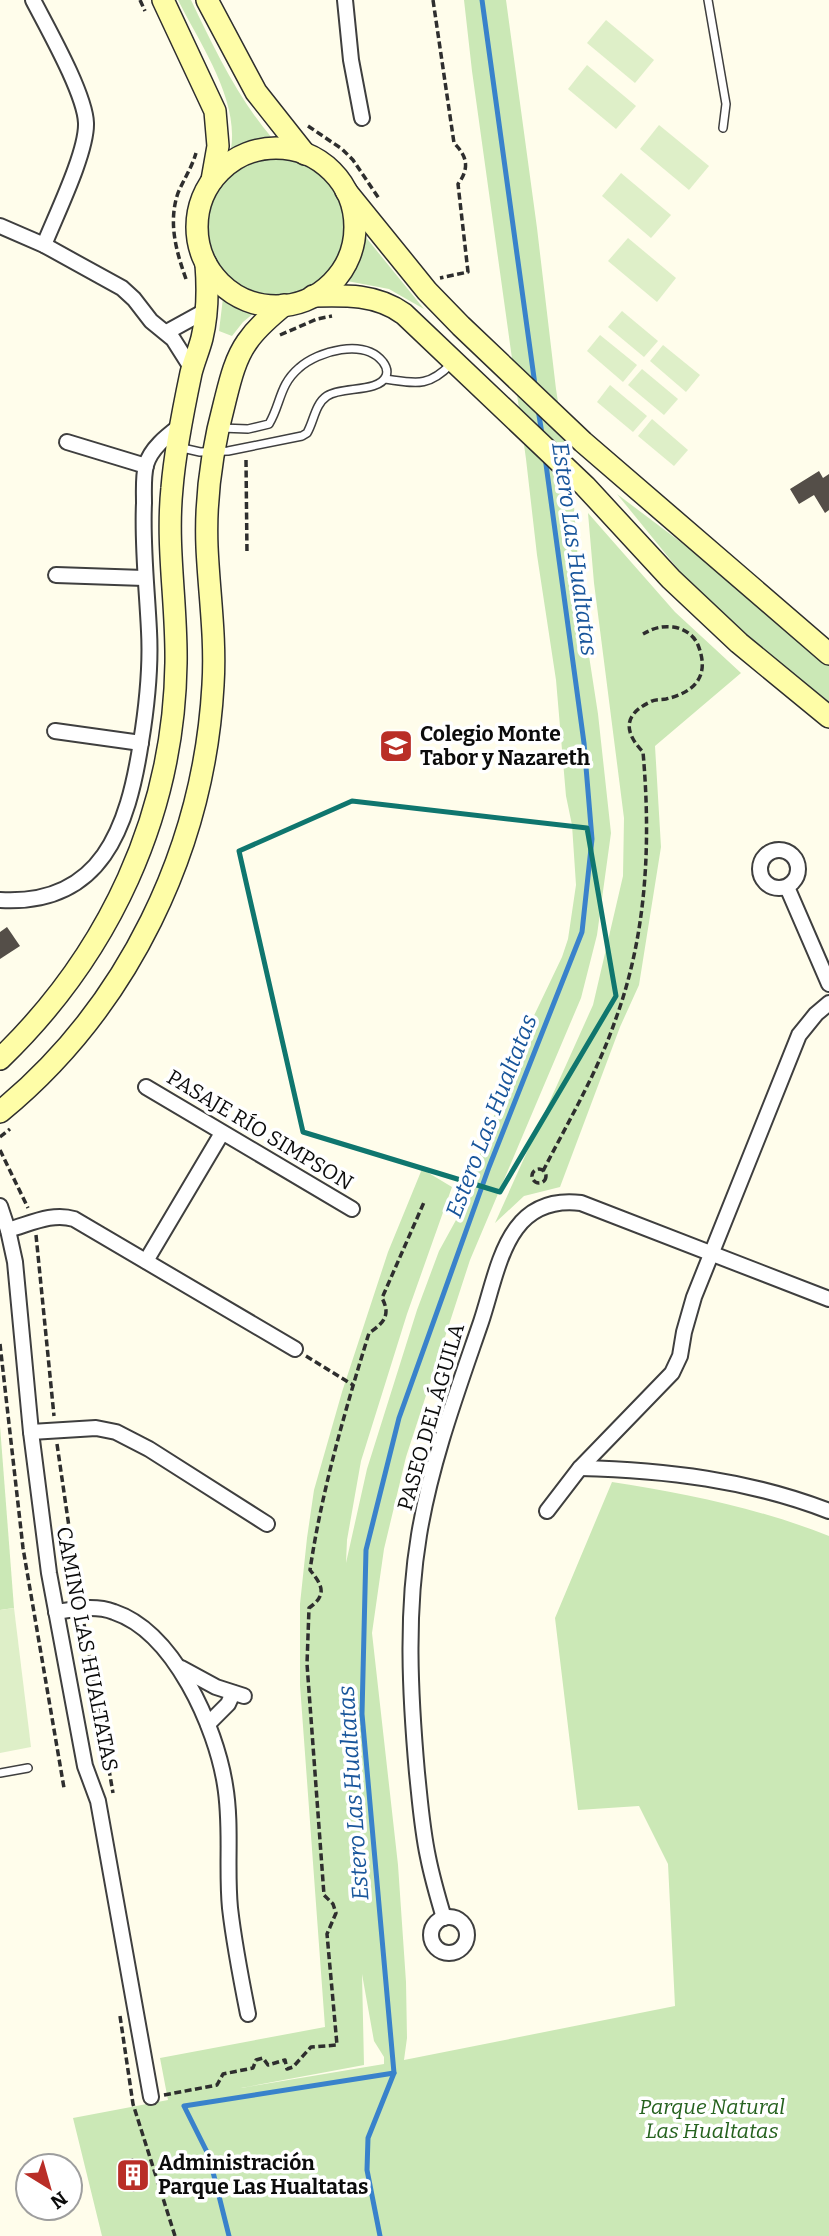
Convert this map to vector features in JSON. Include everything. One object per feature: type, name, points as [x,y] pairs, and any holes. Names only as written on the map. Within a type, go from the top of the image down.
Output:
[{"type":"main road","points":[[0,1059],[52,1004],[97,939],[135,866],[157,801],[167,758],[176,687],[170,522],[180,426],[207,310],[206,264],[198,240],[198,215],[212,180],[218,146],[215,111],[207,88],[163,0]]},
{"type":"main road","points":[[208,0],[256,92],[305,154]]},
{"type":"main road","points":[[212,180],[231,162],[254,151],[280,148],[305,154],[325,165],[427,291],[498,360],[583,442],[829,654]]},
{"type":"main road","points":[[313,296],[340,272],[351,250],[354,214],[346,191]]},
{"type":"main road","points":[[206,264],[220,283],[239,296],[261,304],[284,305],[313,296],[352,296],[386,303],[404,314],[585,486],[681,588],[739,643],[829,717]]},
{"type":"main road","points":[[0,1112],[58,1057],[89,1021],[124,972],[161,900],[187,832],[204,758],[213,685],[213,629],[207,545],[209,482],[217,428],[239,355],[256,330],[284,305]]},
{"type":"street","points":[[33,0],[78,91],[86,123],[84,143],[44,244]]},
{"type":"street","points":[[345,0],[351,60],[362,117]]},
{"type":"street","points":[[0,226],[44,244],[122,288],[151,321],[167,332],[192,369]]},
{"type":"street","points":[[167,332],[207,310]]},
{"type":"street","points":[[0,900],[28,901],[50,896],[74,885],[96,867],[110,848],[120,826],[134,783],[146,712],[149,656],[143,534],[146,466],[155,449],[180,426]]},
{"type":"street","points":[[67,442],[146,466]]},
{"type":"street","points":[[56,575],[144,578]]},
{"type":"street","points":[[55,731],[141,743]]},
{"type":"street","points":[[787,887],[829,984]]},
{"type":"street","points":[[547,1511],[580,1468],[672,1373],[680,1356],[687,1319],[711,1253],[799,1035],[829,1003]]},
{"type":"street","name":"PASAJE RÍO SIMPSON","points":[[146,1087],[352,1209]]},
{"type":"street","points":[[146,1261],[222,1133]]},
{"type":"street","name":"PASEO DEL ÁGUILA","points":[[444,1918],[427,1854],[417,1765],[411,1657],[413,1588],[419,1536],[435,1466],[507,1244],[515,1228],[529,1214],[547,1205],[569,1202],[592,1207],[829,1299]]},
{"type":"street","name":"CAMINO LAS HUALTATAS","points":[[0,1206],[8,1230],[18,1285],[31,1432],[56,1612],[85,1766],[97,1801],[151,2097]]},
{"type":"street","points":[[8,1230],[51,1217],[67,1217],[80,1222],[295,1349]]},
{"type":"street","points":[[31,1432],[96,1429],[116,1432],[267,1524]]},
{"type":"street","points":[[580,1468],[649,1471],[726,1481],[780,1494],[829,1511]]},
{"type":"street","points":[[56,1612],[102,1608],[123,1615],[144,1631],[180,1667],[208,1724],[225,1784],[230,1823],[230,1907],[248,2014]]},
{"type":"street","points":[[180,1667],[238,1695],[208,1724]]},
{"type":"lane","points":[[709,0],[726,104],[723,128]]},
{"type":"lane","points":[[177,447],[200,452],[228,451],[292,439],[307,433],[319,404],[327,396],[377,385],[385,379],[385,364],[377,356],[354,349],[323,354],[310,360],[289,379],[280,392],[268,424],[276,440]]},
{"type":"lane","points":[[385,379],[428,382],[454,360]]},
{"type":"lane","points":[[217,428],[248,429],[268,424]]},
{"type":"lane","points":[[0,1773],[28,1768]]},
{"type":"path","points":[[140,0],[151,22]]},
{"type":"path","points":[[433,0],[454,144],[463,152],[467,165],[465,176],[458,184],[468,272],[440,278]]},
{"type":"path","points":[[304,123],[348,154],[387,210]]},
{"type":"path","points":[[188,289],[173,234],[174,211],[198,143]]},
{"type":"path","points":[[435,272],[449,287]]},
{"type":"path","points":[[246,447],[247,554]]},
{"type":"path","points":[[543,1171],[614,1025],[634,960],[647,863],[646,822],[643,752],[630,738],[628,724],[634,713],[651,701],[687,692],[702,676],[703,659],[696,640],[681,628],[658,626],[643,634]]},
{"type":"path","points":[[151,2097],[218,2085],[223,2074],[253,2068],[256,2060],[263,2059],[268,2064],[285,2060],[287,2069],[293,2067],[311,2047],[337,2045],[327,1934],[336,1913],[333,1904],[324,1895],[307,1664],[309,1608],[319,1601],[322,1591],[310,1570],[318,1521],[369,1333],[382,1325],[386,1317],[387,1308],[382,1298],[425,1200]]},
{"type":"path","points":[[0,1344],[23,1548],[64,1788]]},
{"type":"path","points":[[295,1349],[353,1385]]},
{"type":"highlighted area","points":[[352,801],[587,828],[616,996],[500,1192],[303,1132],[239,851]]},
{"type":"green space","points":[[178,0],[191,0],[237,89],[272,138],[259,138],[231,149],[232,130],[224,91]]},
{"type":"green space","name":"Parque Natural Las Hualtatas","points":[[464,0],[506,0],[556,389],[574,506],[581,604],[598,714],[611,833],[597,935],[581,998],[470,1260],[406,1457],[384,1549],[372,1633],[398,1865],[406,1982],[407,2038],[404,2060],[675,2006],[668,1864],[639,1806],[578,1810],[555,1618],[612,1482],[722,1503],[829,1536],[829,2236],[102,2236],[84,2163],[84,2152],[81,2152],[73,2118],[168,2100],[160,2058],[325,2027],[300,1685],[300,1604],[314,1490],[342,1392],[388,1252],[422,1169],[452,1187],[407,1314],[361,1461],[347,1540],[346,1563],[367,1469],[417,1310],[439,1251],[456,1220],[519,1047],[562,957],[568,939],[576,885],[556,680]],"holes":[[[362,1974],[374,2041],[384,2057],[384,2064],[241,2088],[364,2065]]]},
{"type":"green space","points":[[606,20],[654,60],[635,83],[587,43]]},
{"type":"green space","points":[[587,65],[636,106],[616,129],[568,89]]},
{"type":"green space","points":[[659,125],[709,166],[689,190],[640,149]]},
{"type":"green space","points":[[276,158],[303,163],[326,178],[341,201],[346,228],[341,255],[326,278],[303,293],[276,298],[249,293],[226,278],[211,255],[206,228],[211,201],[226,178],[249,163]]},
{"type":"green space","points":[[621,173],[671,215],[651,238],[602,196]]},
{"type":"green space","points":[[364,235],[424,309],[389,289],[347,281],[356,266]]},
{"type":"green space","points":[[628,238],[676,278],[657,302],[608,261]]},
{"type":"green space","points":[[223,298],[254,313],[232,336],[219,331]]},
{"type":"green space","points":[[622,311],[658,341],[644,357],[608,327]]},
{"type":"green space","points":[[600,335],[637,365],[623,382],[587,351]]},
{"type":"green space","points":[[663,345],[700,375],[686,392],[650,361]]},
{"type":"green space","points":[[642,369],[678,399],[664,415],[628,385]]},
{"type":"green space","points":[[610,385],[647,416],[633,432],[597,402]]},
{"type":"green space","points":[[652,419],[688,450],[674,466],[638,436]]},
{"type":"green space","points":[[617,494],[719,571],[829,666],[829,704],[756,645],[695,590]]},
{"type":"green space","points":[[588,513],[675,612],[741,673],[655,746],[661,847],[639,985],[620,1027],[560,1187],[524,1196],[495,1223],[593,1005],[623,876],[624,818],[594,583]]},
{"type":"green space","points":[[0,1426],[14,1608],[0,1610]]},
{"type":"green space","points":[[14,1608],[31,1747],[0,1753],[0,1610]]},
{"type":"building","points":[[819,471],[823,478],[829,474],[829,510],[825,513],[814,495],[799,504],[790,489]]},
{"type":"building","points":[[7,927],[20,946],[0,959],[0,932]]},
{"type":"building","name":"Administración Parque Las Hualtatas","points":[[133,2158],[145,2187],[133,2192],[121,2163]]},
{"type":"waterway","name":"Estero Las Hualtatas","points":[[482,0],[535,385]]},
{"type":"waterway","name":"Estero Las Hualtatas","points":[[538,409],[542,434]]},
{"type":"waterway","name":"Estero Las Hualtatas","points":[[380,2236],[367,2170],[368,2138],[394,2073],[362,1714],[366,1550],[399,1418],[489,1167],[582,932],[592,839],[584,743],[545,457]]},
{"type":"waterway","points":[[229,2236],[209,2156],[184,2106],[394,2073]]},
{"type":"place","name":"Colegio Monte Tabor y Nazareth","points":[[396,746]]},
{"type":"place","name":"Administración Parque Las Hualtatas","points":[[133,2175]]}]
